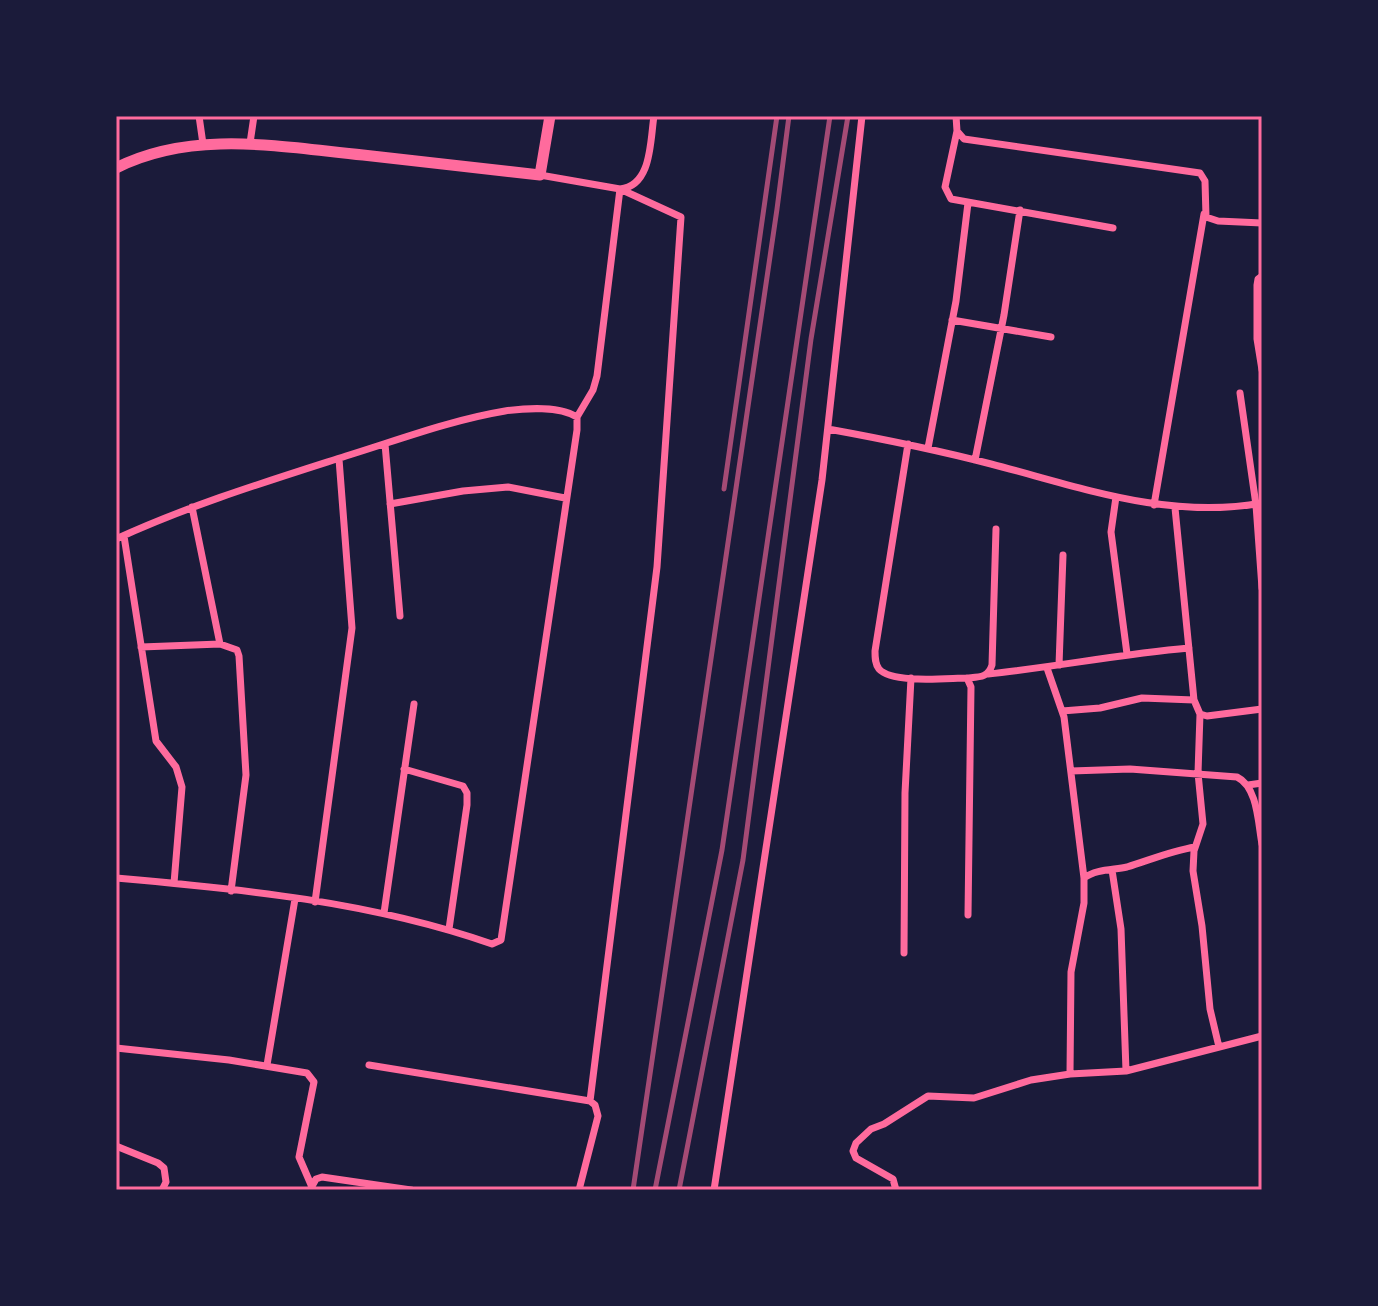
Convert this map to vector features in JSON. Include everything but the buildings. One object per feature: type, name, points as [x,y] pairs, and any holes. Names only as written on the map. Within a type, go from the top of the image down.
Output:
[{"type":"main road","points":[[116,168],[147,155],[203,144],[250,143],[540,175],[550,116]]},
{"type":"street","points":[[199,116],[203,144]]},
{"type":"street","points":[[250,143],[254,116]]},
{"type":"street","points":[[620,189],[638,183],[645,169],[654,116]]},
{"type":"street","points":[[714,1190],[828,429],[862,116]]},
{"type":"street","points":[[956,116],[957,131],[945,187],[951,199],[1113,228]]},
{"type":"street","points":[[957,131],[964,139],[975,141],[1200,173],[1205,181],[1204,212],[1154,505]]},
{"type":"street","points":[[540,175],[620,189],[681,217],[657,567],[590,1101]]},
{"type":"street","points":[[116,878],[174,883],[384,913],[449,929],[492,944],[501,940],[577,417],[593,390],[597,376],[620,189]]},
{"type":"street","points":[[928,448],[952,320],[968,203]]},
{"type":"street","points":[[975,460],[1002,326],[1020,210]]},
{"type":"street","points":[[1204,212],[1210,220],[1262,223]]},
{"type":"street","points":[[1262,276],[1257,285],[1257,339],[1262,370]]},
{"type":"street","points":[[952,320],[1002,326],[1051,337]]},
{"type":"street","points":[[1240,393],[1259,504],[1262,588]]},
{"type":"street","points":[[174,883],[182,787],[176,767],[156,741],[120,538],[192,507],[444,425],[528,409],[569,412],[577,417]]},
{"type":"street","points":[[828,429],[928,448],[1154,505],[1215,510],[1259,504]]},
{"type":"street","points":[[385,444],[400,616]]},
{"type":"street","points":[[908,444],[875,651],[876,664],[882,672],[893,677],[967,678],[1189,648]]},
{"type":"street","points":[[315,902],[352,628],[339,459]]},
{"type":"street","points":[[390,504],[463,491],[508,487],[565,498]]},
{"type":"street","points":[[1116,497],[1111,532],[1127,654]]},
{"type":"street","points":[[192,507],[220,644]]},
{"type":"street","points":[[1175,508],[1194,700],[1200,714],[1198,773],[1203,824],[1195,847],[1193,871],[1210,1009],[1219,1047]]},
{"type":"street","points":[[988,674],[993,659],[996,529]]},
{"type":"street","points":[[1059,665],[1063,555]]},
{"type":"street","points":[[141,647],[220,644],[237,650],[246,775],[231,891]]},
{"type":"street","points":[[1047,668],[1062,711],[1084,878],[1084,903],[1071,972],[1070,1074]]},
{"type":"street","points":[[904,953],[905,793],[911,678]]},
{"type":"street","points":[[967,678],[971,687],[972,730],[968,915]]},
{"type":"street","points":[[1062,711],[1100,708],[1142,698],[1194,700]]},
{"type":"street","points":[[384,913],[414,704]]},
{"type":"street","points":[[1200,714],[1207,716],[1262,709]]},
{"type":"street","points":[[404,769],[463,786],[467,793],[449,929]]},
{"type":"street","points":[[1071,771],[1130,769],[1237,777],[1248,785],[1262,844]]},
{"type":"street","points":[[1248,785],[1262,783]]},
{"type":"street","points":[[1084,878],[1092,873],[1195,847]]},
{"type":"street","points":[[1112,870],[1120,914],[1126,1071]]},
{"type":"street","points":[[267,1065],[295,899]]},
{"type":"street","points":[[896,1190],[893,1179],[856,1158],[853,1151],[856,1143],[871,1129],[928,1096],[974,1098],[1031,1080],[1126,1071],[1262,1036]]},
{"type":"street","points":[[116,1048],[298,1069],[313,1077],[299,1157],[311,1188]]},
{"type":"street","points":[[369,1065],[590,1101],[595,1105],[598,1116],[579,1190]]},
{"type":"street","points":[[116,1146],[164,1168],[166,1182],[162,1190]]},
{"type":"street","points":[[311,1188],[316,1179],[322,1177],[411,1190]]},
{"type":"railway","points":[[724,489],[777,116]]},
{"type":"railway","points":[[633,1190],[789,116]]},
{"type":"railway","points":[[655,1190],[722,850],[830,116]]},
{"type":"railway","points":[[679,1190],[743,860],[811,339],[848,116]]}]
